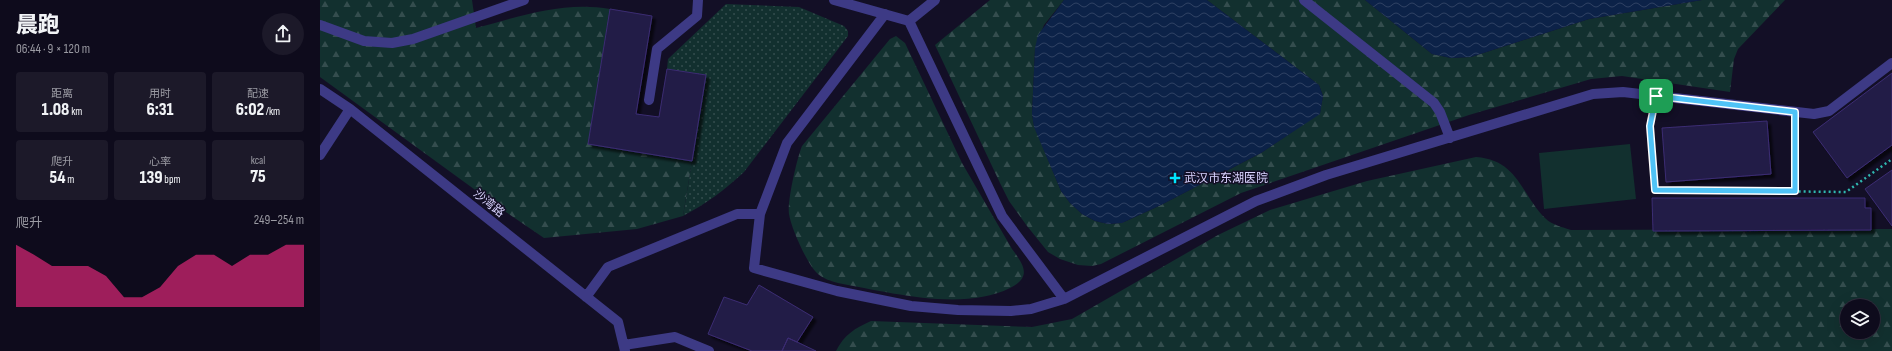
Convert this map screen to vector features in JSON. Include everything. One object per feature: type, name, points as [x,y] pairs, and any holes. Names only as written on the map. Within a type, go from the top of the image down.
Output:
[{"type":"street","points":[[320,25],[364,41],[392,43],[413,39],[524,0]]},
{"type":"street","points":[[649,100],[657,50],[697,16],[698,0]]},
{"type":"street","points":[[834,0],[909,21],[1002,216],[1064,299]]},
{"type":"street","points":[[909,21],[935,0]]},
{"type":"street","points":[[1304,0],[1434,104],[1440,112],[1450,138]]},
{"type":"street","points":[[885,14],[787,143],[760,214],[754,268],[836,291],[911,306],[958,310],[1011,312],[1064,299],[1256,201],[1326,175],[1593,94],[1623,92],[1814,114],[1829,111],[1892,63]]},
{"type":"street","name":"沙湾路","points":[[320,89],[350,109],[618,322],[625,348]]},
{"type":"street","points":[[320,155],[350,109]]},
{"type":"street","points":[[586,297],[608,267],[737,214],[760,214]]},
{"type":"street","points":[[625,348],[675,337],[709,351]]},
{"type":"path","points":[[1656,96],[1650,126],[1655,190],[1846,192],[1892,159]]},
{"type":"path","points":[[1795,112],[1795,191]]},
{"type":"green space","points":[[320,0],[472,0],[476,28],[559,8],[593,7],[610,9],[588,144],[692,161],[683,216],[637,229],[544,238],[500,208],[320,77]]},
{"type":"green space","points":[[990,0],[1064,0],[1044,25],[1035,48],[1032,114],[1034,126],[1061,191],[1070,203],[1082,214],[1095,221],[1108,224],[1122,223],[1161,205],[1261,153],[1320,113],[1323,96],[1319,85],[1207,0],[1365,0],[1432,54],[1451,58],[1471,57],[1589,19],[1702,0],[1785,0],[1738,49],[1734,59],[1730,92],[1622,76],[1591,79],[1469,115],[1241,193],[1101,264],[1092,266],[1078,265],[1060,259],[1048,252],[1009,201],[935,45]]},
{"type":"green space","points":[[726,4],[799,7],[844,26],[848,31],[848,36],[744,172],[715,196],[683,216],[706,75],[667,69],[668,59]]},
{"type":"green space","points":[[896,36],[905,43],[962,163],[1012,249],[1020,260],[1024,270],[1023,275],[1017,284],[1010,288],[991,295],[970,299],[948,299],[902,295],[838,283],[825,279],[818,274],[814,270],[800,246],[790,220],[789,200],[802,146],[890,39]]},
{"type":"green space","points":[[1630,144],[1636,199],[1544,209],[1539,153]]},
{"type":"green space","points":[[1476,157],[1490,159],[1501,164],[1510,171],[1545,218],[1554,224],[1571,230],[1892,229],[1892,351],[836,351],[846,336],[860,326],[871,321],[1032,327],[1072,319],[1218,235],[1270,210],[1367,181]]},
{"type":"water","points":[[1064,0],[1207,0],[1319,85],[1323,96],[1320,114],[1261,153],[1161,205],[1122,223],[1108,224],[1095,221],[1082,214],[1070,203],[1061,191],[1034,127],[1032,114],[1035,48],[1038,35]]},
{"type":"water","points":[[1365,0],[1702,0],[1589,19],[1471,57],[1451,58],[1432,54]]},
{"type":"building","points":[[610,9],[652,16],[636,114],[659,117],[667,69],[706,75],[692,161],[588,144]]},
{"type":"building","points":[[1892,73],[1892,145],[1847,178],[1813,132]]},
{"type":"building","points":[[1767,121],[1771,174],[1666,182],[1662,128]]},
{"type":"building","points":[[1892,170],[1892,226],[1865,189]]},
{"type":"building","points":[[1652,198],[1865,198],[1865,208],[1871,208],[1871,230],[1653,231]]},
{"type":"building","points":[[759,285],[813,317],[797,342],[788,338],[782,351],[752,351],[708,334],[724,297],[747,305]]},
{"type":"building","points":[[788,338],[797,342],[816,351],[782,351]]},
{"type":"place","name":"武汉市东湖医院","points":[[1175,178]]},
{"type":"route","points":[[1656,96],[1795,112],[1795,191],[1655,190],[1650,126],[1656,96]]}]
